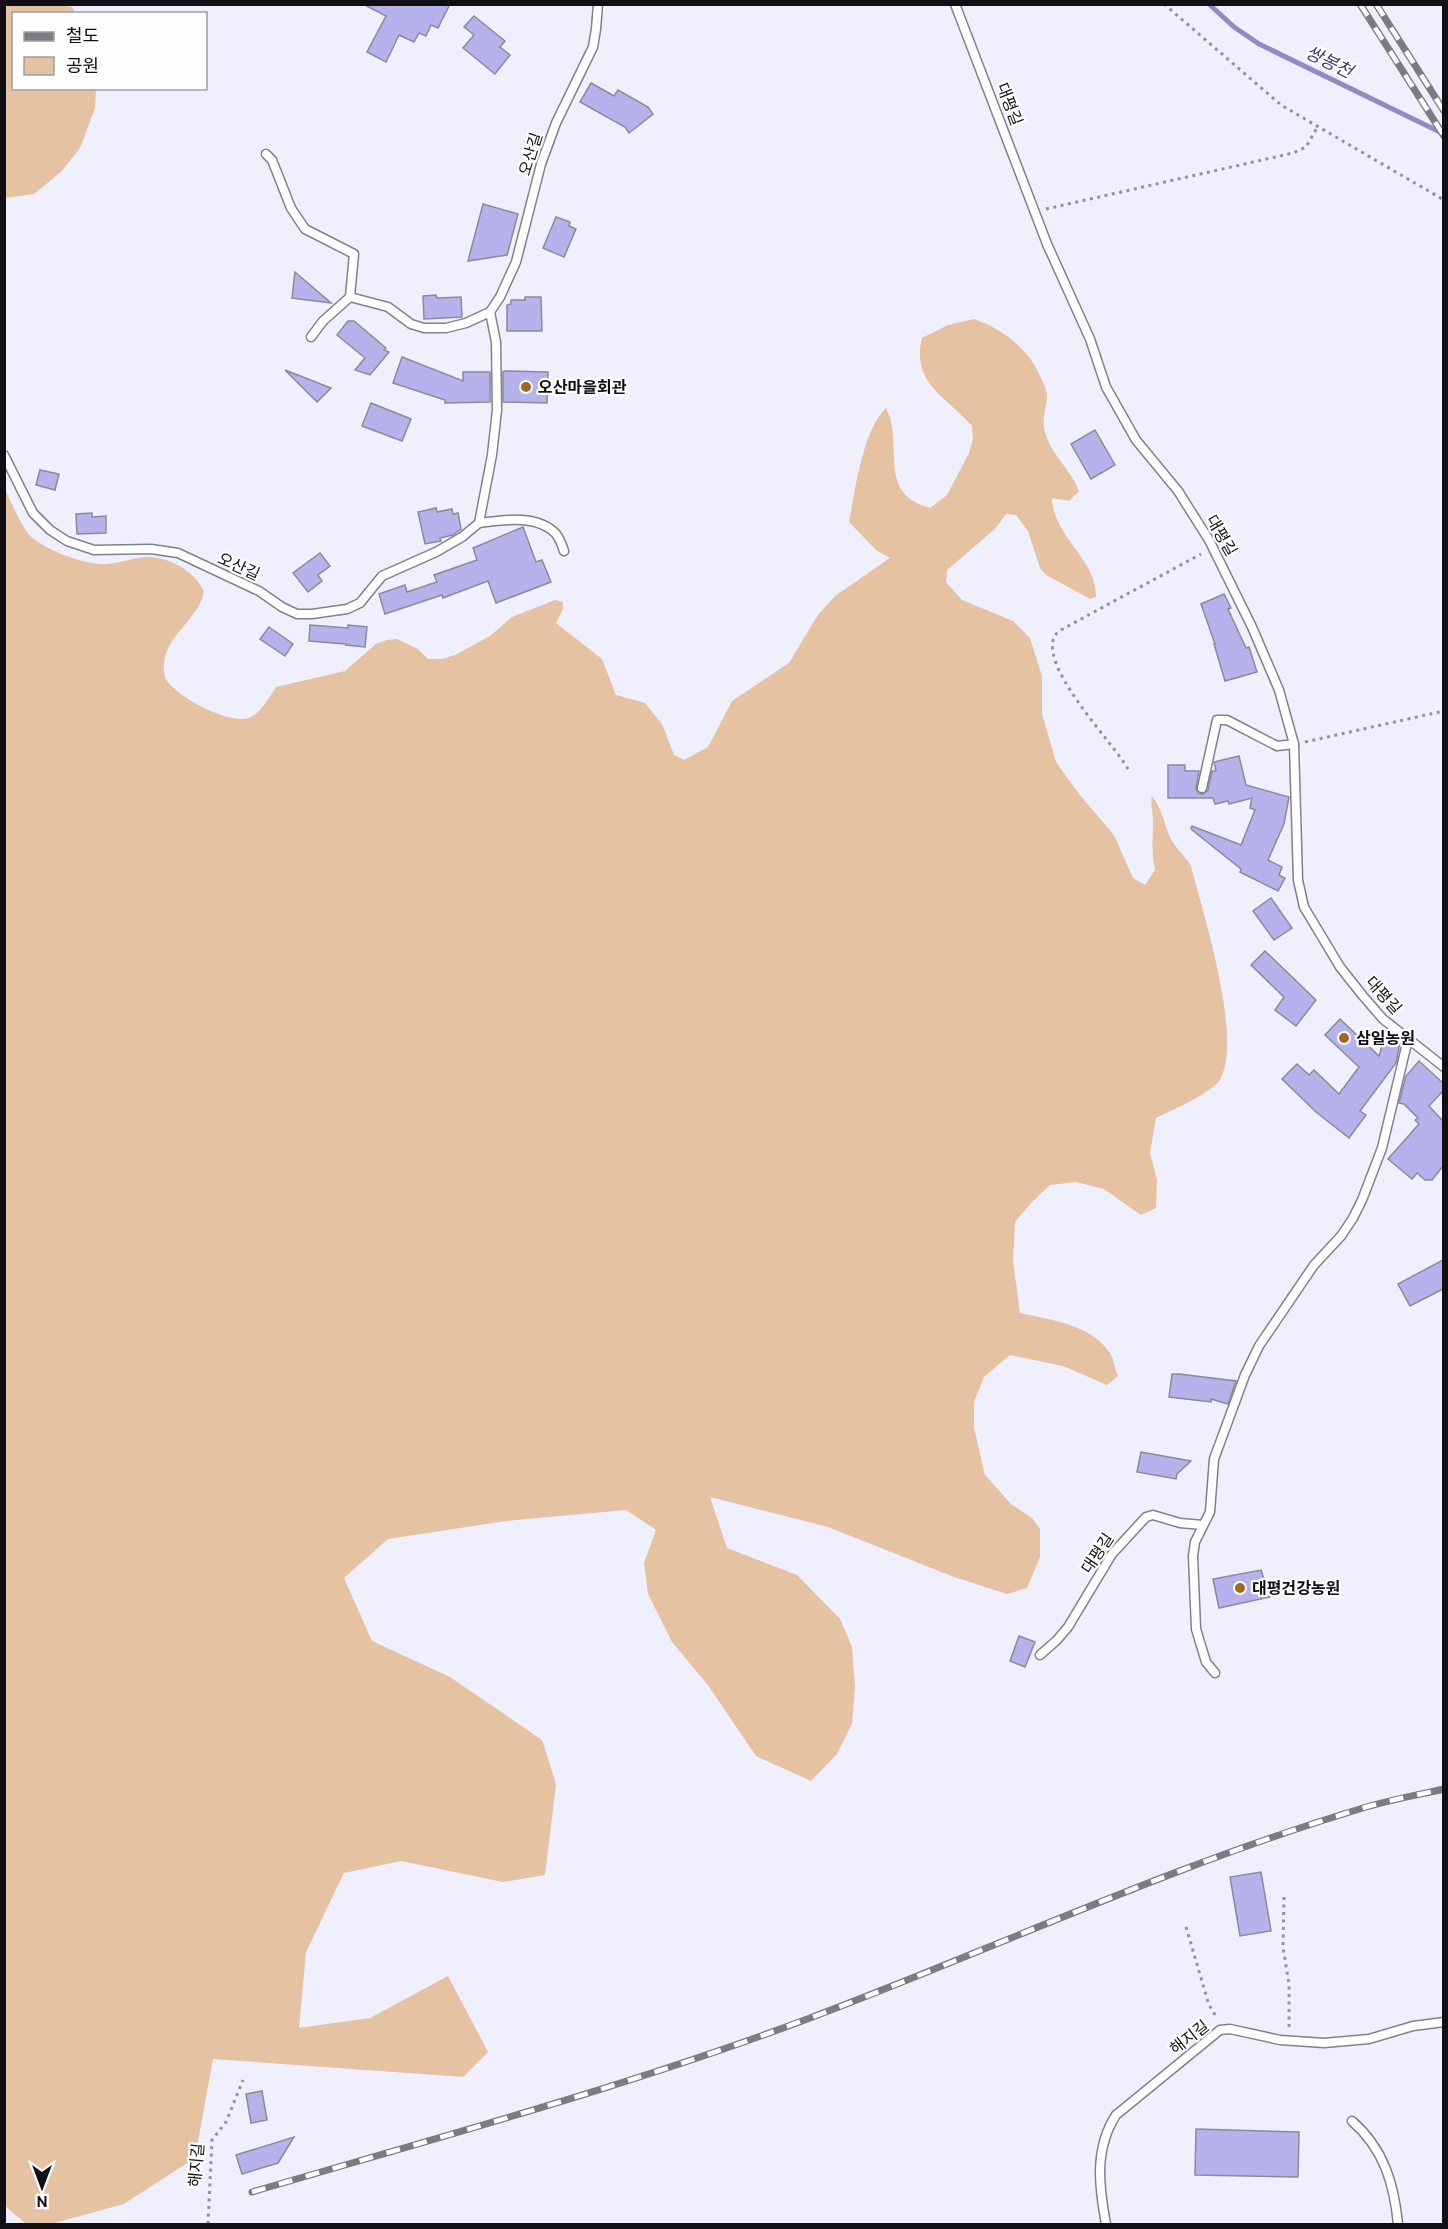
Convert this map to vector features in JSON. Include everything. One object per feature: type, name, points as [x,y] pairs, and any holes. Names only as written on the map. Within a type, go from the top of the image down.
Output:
[{"type":"lane","name":"오산길","points":[[490,312],[500,297],[516,262],[541,164],[556,123],[592,47],[598,4]]},
{"type":"lane","name":"대평길","points":[[955,4],[1034,212],[1084,325],[1106,387],[1136,440],[1178,491],[1213,548],[1270,669],[1285,707],[1294,744],[1298,880],[1304,907],[1335,959],[1363,996],[1383,1019],[1443,1067]]},
{"type":"lane","points":[[266,154],[272,160],[291,208],[305,229],[354,254],[350,297],[323,321],[311,337]]},
{"type":"lane","points":[[350,297],[387,307],[411,324],[424,328],[446,328],[466,323],[490,312],[497,350],[497,417],[479,524],[517,521],[541,524],[555,533],[564,551]]},
{"type":"lane","name":"오산길","points":[[4,455],[33,513],[50,530],[67,541],[94,550],[151,549],[178,553],[259,591],[297,614],[339,611],[355,606],[369,594],[382,576],[436,552],[479,524]]},
{"type":"lane","points":[[1202,788],[1217,720],[1227,720],[1277,746],[1294,744]]},
{"type":"lane","points":[[1215,1673],[1206,1662],[1196,1629],[1193,1556],[1195,1542],[1210,1512],[1214,1459],[1245,1375],[1260,1346],[1314,1265],[1341,1236],[1370,1185],[1382,1148],[1408,1039]]},
{"type":"lane","name":"대평길","points":[[1040,1655],[1064,1633],[1112,1554],[1146,1517],[1153,1515],[1180,1523],[1203,1525]]},
{"type":"lane","name":"해지길","points":[[1106,2224],[1099,2174],[1106,2133],[1112,2120],[1220,2030],[1288,2041],[1324,2043],[1350,2042],[1413,2026],[1443,2022]]},
{"type":"lane","points":[[1352,2121],[1375,2146],[1388,2170],[1393,2187],[1398,2224]]},
{"type":"path","points":[[1164,4],[1268,95],[1443,200]]},
{"type":"path","points":[[1034,212],[1293,153],[1306,147],[1318,126]]},
{"type":"path","points":[[1128,769],[1075,699],[1055,661],[1053,638],[1059,631],[1213,548]]},
{"type":"path","points":[[1294,744],[1443,711]]},
{"type":"path","points":[[1284,1897],[1283,1947],[1289,1984],[1288,2041]]},
{"type":"path","points":[[1186,1927],[1209,2005],[1225,2029]]},
{"type":"path","name":"해지길","points":[[208,2224],[212,2140],[226,2122],[243,2080]]},
{"type":"green space","points":[[56,4],[72,7],[75,12],[12,12],[12,90],[96,90],[95,108],[80,148],[61,172],[34,194],[5,198],[4,5]]},
{"type":"green space","points":[[974,319],[995,328],[1014,341],[1030,358],[1044,384],[1047,395],[1045,432],[1052,448],[1079,491],[1069,501],[1052,498],[1054,512],[1059,525],[1090,571],[1096,597],[1090,599],[1046,575],[1040,568],[1028,531],[1016,515],[1006,514],[995,529],[947,570],[946,582],[962,600],[1013,621],[1030,638],[1042,676],[1042,714],[1056,762],[1079,794],[1114,835],[1133,878],[1145,885],[1155,870],[1152,796],[1161,811],[1172,841],[1191,866],[1219,976],[1227,1038],[1226,1063],[1219,1081],[1198,1097],[1156,1118],[1150,1153],[1157,1180],[1156,1208],[1141,1215],[1104,1189],[1076,1182],[1050,1185],[1015,1222],[1013,1261],[1020,1313],[1057,1321],[1081,1329],[1092,1336],[1110,1353],[1118,1376],[1107,1385],[1063,1366],[1010,1355],[984,1377],[974,1402],[974,1428],[985,1475],[1011,1504],[1032,1518],[1040,1529],[1040,1557],[1027,1588],[1007,1594],[954,1577],[828,1527],[710,1497],[727,1548],[797,1575],[840,1619],[852,1647],[855,1686],[852,1724],[837,1754],[811,1781],[756,1756],[707,1684],[672,1642],[648,1594],[644,1563],[656,1530],[626,1510],[506,1521],[388,1539],[344,1578],[372,1641],[450,1677],[542,1740],[556,1784],[545,1875],[503,1882],[401,1861],[344,1873],[306,1952],[299,2028],[370,2018],[448,1976],[488,2052],[463,2077],[213,2059],[195,2158],[124,2204],[51,2224],[26,2224],[4,2205],[5,487],[16,513],[30,536],[56,552],[77,560],[98,564],[143,557],[156,558],[181,567],[195,578],[204,592],[201,602],[170,644],[166,654],[164,672],[170,685],[190,700],[216,713],[240,719],[249,718],[261,709],[276,687],[345,671],[376,644],[387,640],[397,639],[418,649],[428,659],[442,659],[455,655],[490,636],[512,617],[555,600],[563,602],[563,609],[556,623],[602,659],[616,695],[645,703],[662,724],[674,755],[684,760],[708,747],[732,701],[789,663],[818,615],[835,596],[890,558],[876,550],[849,522],[866,445],[878,418],[886,408],[891,422],[894,466],[903,491],[913,501],[930,508],[947,495],[969,453],[973,439],[972,426],[933,388],[926,378],[920,354],[922,338],[948,325]]},
{"type":"building","points":[[363,4],[450,4],[438,28],[431,25],[426,36],[419,33],[414,42],[399,35],[386,62],[367,52],[386,16]]},
{"type":"building","points":[[474,16],[505,41],[500,47],[510,55],[495,74],[463,48],[474,35],[464,27]]},
{"type":"building","points":[[591,83],[614,96],[618,90],[648,107],[653,114],[629,133],[625,127],[580,102]]},
{"type":"building","points":[[483,204],[518,214],[507,255],[468,261]]},
{"type":"building","points":[[556,217],[570,222],[569,226],[576,229],[564,257],[543,248]]},
{"type":"building","points":[[295,272],[331,303],[292,298]]},
{"type":"building","points":[[436,295],[437,298],[461,297],[462,317],[424,319],[423,296]]},
{"type":"building","points":[[525,297],[541,297],[542,331],[507,331],[507,305],[511,304],[511,300],[525,300]]},
{"type":"building","points":[[348,321],[354,321],[386,348],[384,350],[389,352],[370,375],[355,370],[365,358],[337,335]]},
{"type":"building","points":[[402,357],[463,381],[463,372],[490,372],[490,402],[445,403],[445,400],[393,383]]},
{"type":"building","points":[[285,370],[331,388],[317,402]]},
{"type":"building","name":"오산마을회관","points":[[504,371],[548,372],[547,403],[503,402]]},
{"type":"building","points":[[371,403],[411,419],[402,441],[362,426]]},
{"type":"building","points":[[1095,430],[1115,465],[1091,479],[1071,444]]},
{"type":"building","points":[[40,470],[59,474],[55,490],[36,485]]},
{"type":"building","points":[[436,508],[437,512],[452,509],[453,514],[458,513],[461,529],[453,535],[440,538],[441,541],[425,544],[418,512]]},
{"type":"building","points":[[92,513],[92,517],[106,516],[106,533],[77,534],[76,514]]},
{"type":"building","points":[[523,527],[536,562],[542,560],[551,582],[496,603],[488,581],[443,598],[442,595],[385,614],[379,594],[405,585],[407,592],[437,582],[434,575],[477,560],[473,548]]},
{"type":"building","points":[[320,553],[330,566],[318,575],[322,581],[308,592],[293,573]]},
{"type":"building","points":[[1224,594],[1231,608],[1228,609],[1246,648],[1249,647],[1257,672],[1225,681],[1201,604]]},
{"type":"building","points":[[310,625],[367,627],[365,647],[309,641]]},
{"type":"building","points":[[269,627],[293,644],[285,656],[260,639]]},
{"type":"building","points":[[1239,756],[1246,785],[1289,797],[1284,824],[1268,860],[1282,867],[1279,875],[1285,878],[1278,891],[1240,872],[1241,869],[1191,829],[1192,826],[1241,845],[1255,810],[1250,808],[1252,798],[1229,804],[1228,801],[1215,804],[1213,798],[1168,798],[1168,765],[1185,765],[1185,771],[1199,771],[1196,789],[1198,793],[1203,794],[1208,790],[1212,771],[1216,771],[1214,762]]},
{"type":"building","points":[[1271,898],[1292,928],[1274,940],[1253,911]]},
{"type":"building","points":[[1265,951],[1316,1000],[1296,1026],[1275,1010],[1284,997],[1251,965]]},
{"type":"building","points":[[1340,1019],[1379,1056],[1385,1036],[1400,1043],[1396,1063],[1360,1111],[1366,1115],[1349,1138],[1316,1112],[1282,1079],[1297,1064],[1309,1075],[1314,1070],[1339,1094],[1359,1067],[1325,1035]]},
{"type":"building","points":[[1419,1061],[1443,1083],[1443,1091],[1429,1106],[1443,1121],[1443,1166],[1432,1180],[1425,1180],[1417,1173],[1412,1179],[1388,1159],[1419,1124],[1415,1120],[1418,1118],[1404,1104],[1399,1103],[1406,1076]]},
{"type":"building","points":[[1443,1260],[1443,1289],[1410,1306],[1398,1284]]},
{"type":"building","points":[[1172,1374],[1236,1381],[1228,1404],[1211,1399],[1211,1402],[1169,1397]]},
{"type":"building","points":[[1141,1452],[1191,1461],[1177,1474],[1176,1479],[1137,1472]]},
{"type":"building","points":[[1261,1570],[1270,1597],[1219,1608],[1213,1579]]},
{"type":"building","points":[[1019,1636],[1035,1642],[1025,1667],[1010,1661]]},
{"type":"building","points":[[1261,1872],[1271,1931],[1240,1936],[1230,1877]]},
{"type":"building","points":[[262,2091],[267,2120],[251,2123],[246,2094]]},
{"type":"building","points":[[1196,2129],[1299,2132],[1298,2177],[1195,2175]]},
{"type":"building","points":[[294,2137],[278,2163],[242,2174],[236,2155]]},
{"type":"waterway","name":"쌍봉천","points":[[1209,4],[1234,27],[1259,44],[1444,134]]},
{"type":"railway","points":[[1360,4],[1444,136]]},
{"type":"railway","points":[[1376,4],[1444,111]]},
{"type":"railway","points":[[252,2192],[666,2068],[802,2021],[1221,1855],[1363,1808],[1444,1789]]},
{"type":"place","name":"오산마을회관","points":[[526,387]]},
{"type":"place","name":"삼일농원","points":[[1344,1038]]},
{"type":"place","name":"대평건강농원","points":[[1240,1588]]}]
